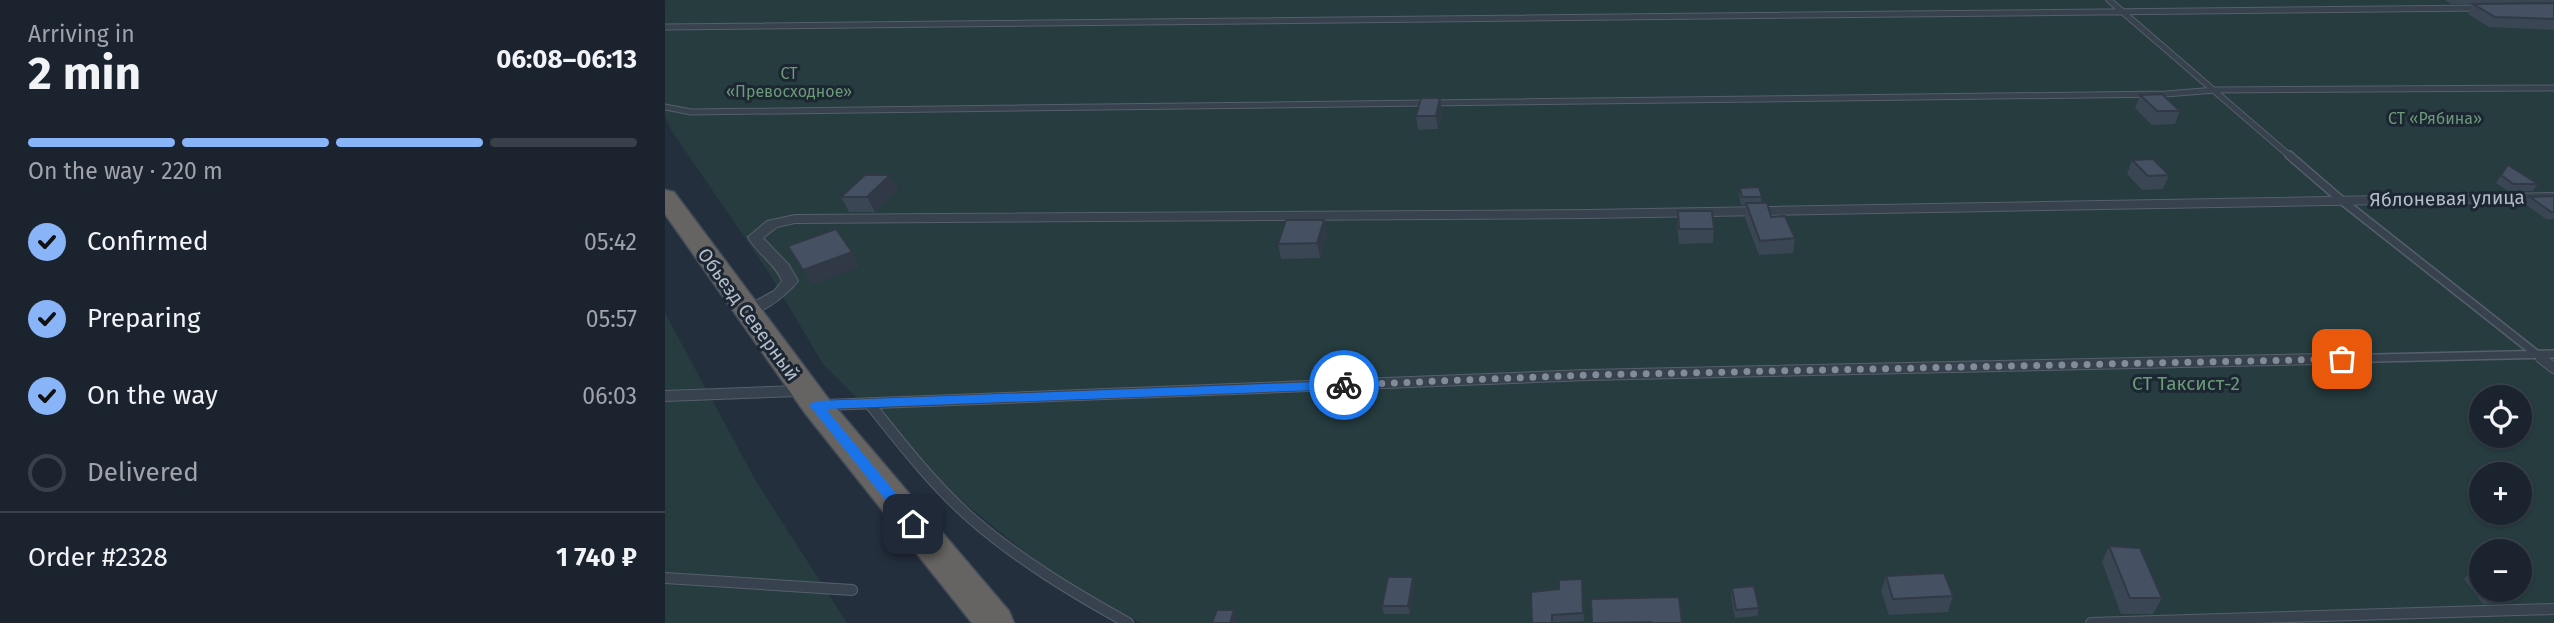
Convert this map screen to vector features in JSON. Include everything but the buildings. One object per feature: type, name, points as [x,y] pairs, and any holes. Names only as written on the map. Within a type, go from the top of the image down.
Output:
[{"type":"highway","name":"Обьезд Северный","points":[[665,197],[810,398],[995,623]]},
{"type":"street","name":"Яблоневая улица","points":[[745,311],[779,294],[790,281],[788,272],[758,246],[755,237],[772,224],[795,219],[1588,214],[2554,197]]},
{"type":"lane","points":[[2109,0],[2340,199],[2554,368]]},
{"type":"lane","points":[[665,27],[2484,8]]},
{"type":"lane","points":[[665,107],[702,112],[2167,94],[2215,90],[2554,89]]},
{"type":"lane","points":[[665,396],[810,398],[869,403],[1587,375],[2554,354]]},
{"type":"lane","points":[[869,403],[920,466],[987,531],[1096,605],[1128,623]]},
{"type":"lane","points":[[665,578],[852,590]]},
{"type":"lane","points":[[2091,623],[2554,609]]},
{"type":"green space","name":"СТ Таксист-2","points":[[668,0],[2554,0],[2554,623],[1141,623],[1060,581],[951,492],[823,364],[769,273],[671,130],[665,116],[665,1]]},
{"type":"green space","points":[[665,313],[757,483],[847,623],[665,623]]},
{"type":"way so far","points":[[1344,385],[1587,375],[2342,359]]},
{"type":"route","points":[[913,524],[816,405],[1344,385]]},
{"type":"park label","name":"СТ «Превосходное»","points":[[789,82]]},
{"type":"park label","name":"СТ «Рябина»","points":[[2435,118]]}]
